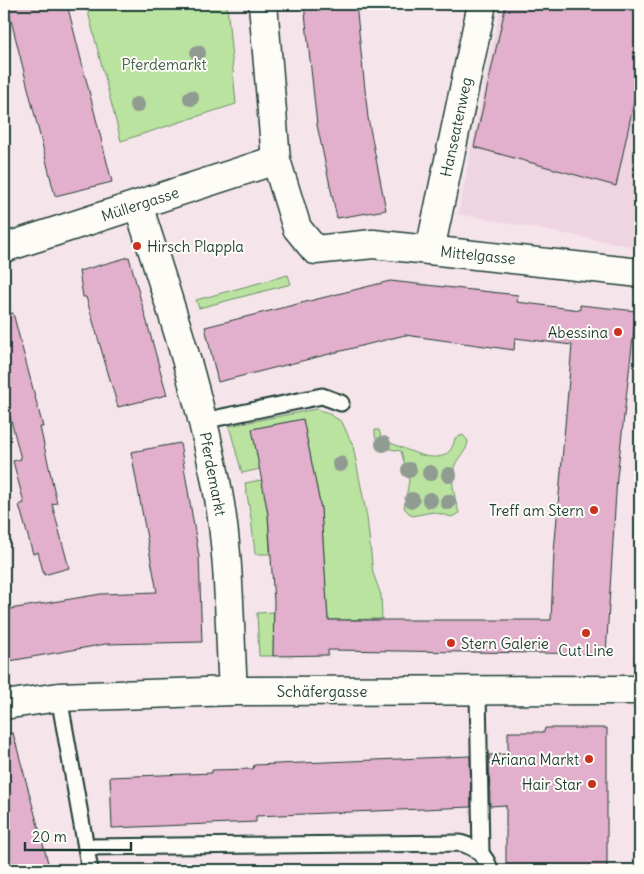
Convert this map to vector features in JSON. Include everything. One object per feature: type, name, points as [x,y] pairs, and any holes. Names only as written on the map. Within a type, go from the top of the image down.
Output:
[{"type":"street","points":[[263,4],[276,160]]},
{"type":"street","name":"Hanseatenweg","points":[[430,250],[482,4]]},
{"type":"street","name":"Müllergasse","points":[[4,248],[276,160]]},
{"type":"street","name":"Mittelgasse","points":[[276,160],[297,228],[315,250],[373,244],[640,273]]},
{"type":"street","name":"Pferdemarkt","points":[[138,206],[177,327],[203,421],[218,488],[226,555],[233,691]]},
{"type":"street","name":"Schäfergasse","points":[[4,705],[58,697],[233,691],[478,692],[640,690]]},
{"type":"lane","points":[[203,421],[322,396],[342,403]]},
{"type":"lane","points":[[478,692],[481,854]]},
{"type":"lane","points":[[58,697],[90,870]]},
{"type":"lane","points":[[87,847],[460,843],[472,846],[481,854],[490,870]]},
{"type":"shaded area","points":[[501,4],[640,4],[640,248],[458,214]]},
{"type":"green space","name":"Pferdemarkt","points":[[86,4],[227,4],[236,104],[121,141]]},
{"type":"green space","points":[[288,275],[291,284],[199,308],[196,300]]},
{"type":"green space","points":[[316,409],[326,412],[342,422],[353,446],[367,517],[373,573],[381,595],[382,619],[328,620],[321,509],[303,420],[253,429],[260,469],[242,473],[229,426]]},
{"type":"green space","points":[[375,430],[379,430],[382,440],[423,456],[434,457],[443,455],[451,449],[455,438],[463,435],[468,441],[465,450],[454,467],[453,473],[453,487],[459,513],[452,517],[433,512],[412,516],[404,508],[409,481],[401,451],[380,447],[375,436]]},
{"type":"green space","points":[[262,480],[268,514],[270,554],[255,554],[245,483]]},
{"type":"green space","points":[[274,612],[273,656],[259,656],[257,613]]},
{"type":"building","points":[[7,4],[67,4],[112,182],[55,196]]},
{"type":"building","points":[[304,4],[356,4],[368,118],[386,210],[337,218],[317,125]]},
{"type":"building","points":[[506,4],[640,4],[640,98],[635,97],[616,186],[474,147]]},
{"type":"building","points":[[129,257],[167,395],[118,407],[86,297],[83,297],[79,271]]},
{"type":"building","points":[[390,281],[518,295],[517,302],[580,310],[580,305],[636,311],[617,477],[606,654],[328,650],[328,655],[273,656],[274,602],[268,514],[252,429],[303,419],[321,509],[328,620],[551,620],[554,552],[572,345],[515,338],[514,350],[405,335],[218,382],[205,327]]},
{"type":"building","points":[[13,313],[43,427],[40,427],[57,503],[52,504],[69,568],[44,575],[38,552],[33,554],[19,505],[24,503],[13,461],[21,459],[4,393],[4,314]]},
{"type":"building","points":[[180,443],[199,556],[202,642],[106,644],[4,662],[4,610],[101,594],[157,592],[131,452]]},
{"type":"building","points":[[545,728],[607,728],[607,870],[506,870],[506,805],[490,806],[489,755],[508,754],[508,732],[544,732]]},
{"type":"building","points":[[13,733],[50,870],[4,870],[4,734]]},
{"type":"building","points":[[470,756],[471,807],[256,816],[256,822],[112,828],[110,777],[212,773],[212,770],[253,769],[254,765]]},
{"type":"place","name":"Hirsch Plappla","points":[[137,246]]},
{"type":"place","name":"Abessina","points":[[618,332]]},
{"type":"place","name":"Treff am Stern","points":[[594,510]]},
{"type":"place","name":"Cut Line","points":[[586,633]]},
{"type":"place","name":"Stern Galerie","points":[[451,643]]},
{"type":"place","name":"Ariana Markt","points":[[589,759]]},
{"type":"place","name":"Hair Star","points":[[592,784]]}]
